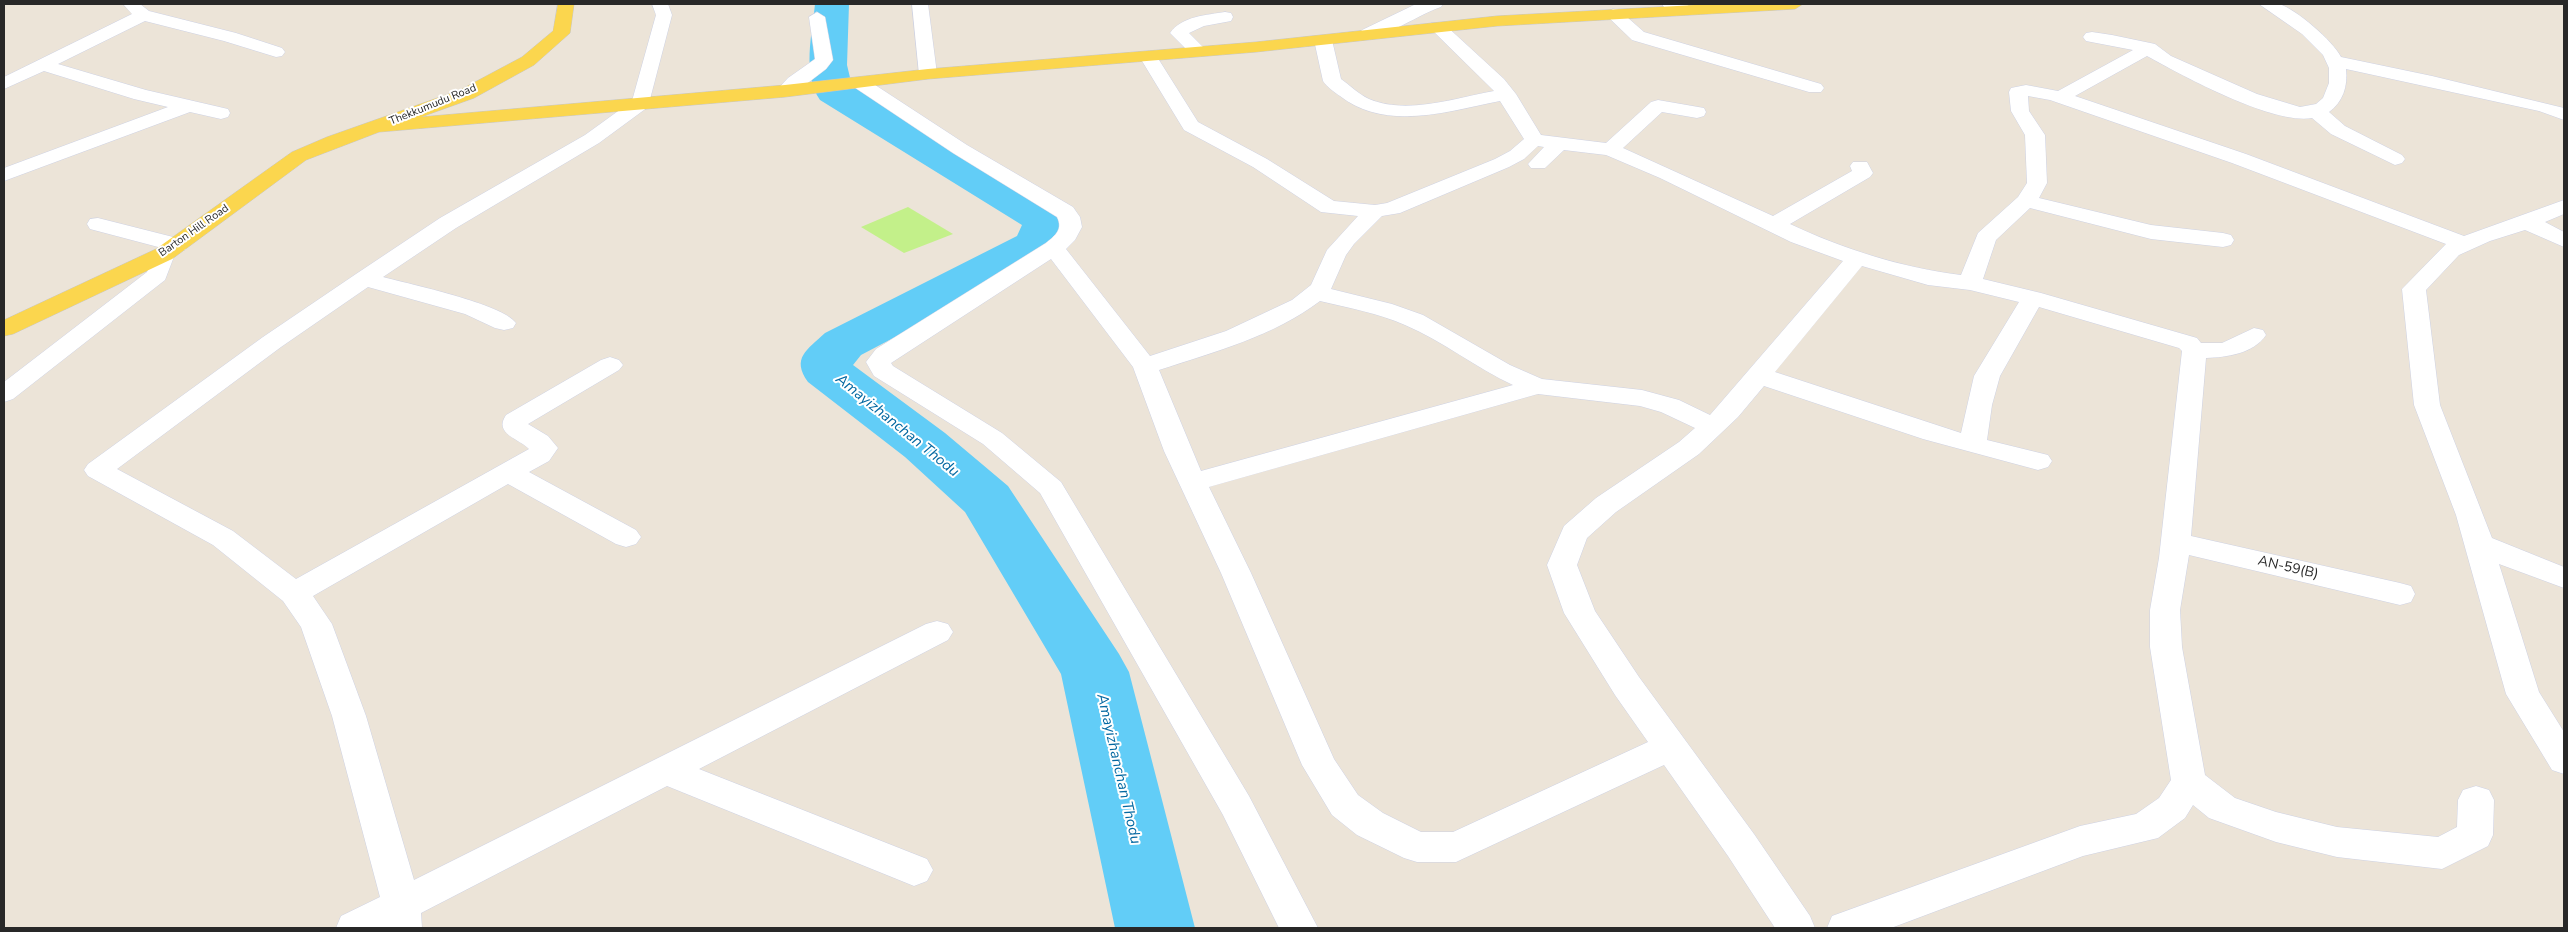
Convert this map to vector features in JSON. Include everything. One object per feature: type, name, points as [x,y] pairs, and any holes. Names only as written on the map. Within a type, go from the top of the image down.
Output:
[{"type":"main road","name":"Thekkumudu Road","points":[[380,126],[466,94],[528,61],[561,33],[566,4]]},
{"type":"main road","points":[[380,126],[785,91],[928,74],[1323,40],[1437,27],[1613,14],[1677,6],[1795,4]]},
{"type":"main road","name":"Barton Hill Road","points":[[4,328],[171,249],[299,156],[334,141],[380,126]]},
{"type":"street","points":[[402,916],[380,822],[349,716],[316,624],[294,592],[223,538],[98,470],[272,342],[364,279],[448,223],[592,139],[641,103],[664,14],[660,4]]},
{"type":"street","points":[[920,4],[928,74]]},
{"type":"street","points":[[1368,34],[1420,8],[1435,4]]},
{"type":"street","points":[[2092,37],[2129,42],[2149,48],[2165,60],[2263,102],[2300,113],[2317,112],[2328,105],[2338,89],[2334,61],[2325,44],[2305,25],[2267,4]]},
{"type":"street","points":[[4,84],[43,65],[137,9],[276,52]]},
{"type":"street","points":[[1613,14],[1638,36],[1815,88]]},
{"type":"street","points":[[785,91],[792,81],[814,71],[824,60],[816,17]]},
{"type":"street","points":[[1198,51],[1179,33],[1184,28],[1198,23],[1225,17]]},
{"type":"street","points":[[1437,27],[1498,83],[1534,140]]},
{"type":"street","points":[[1323,40],[1332,81],[1361,102],[1380,110],[1406,112],[1506,94]]},
{"type":"street","points":[[2058,98],[2149,48]]},
{"type":"street","points":[[1148,56],[1191,126],[1260,162],[1329,207],[1375,211],[1392,208],[1502,163],[1517,155],[1534,140],[1610,150],[1667,174],[1799,237],[1857,258],[1928,278],[1970,283],[2033,298],[2188,344],[2194,352],[2176,542],[2165,610],[2166,647],[2189,782],[2222,808],[2276,828],[2337,842],[2442,853],[2475,836],[2476,800]]},
{"type":"street","points":[[2334,61],[2451,85],[2545,107],[2564,114]]},
{"type":"street","points":[[43,65],[141,95],[221,113]]},
{"type":"street","points":[[854,83],[1065,212],[1071,219],[1072,228],[1067,237],[1054,248],[892,349],[878,362],[883,371],[947,408],[1033,469],[1051,488],[1236,806],[1299,928]]},
{"type":"street","points":[[1970,283],[1986,238],[2026,201],[2038,184],[2035,135],[2020,112],[2018,92],[2023,90],[2058,98],[2200,143],[2465,244]]},
{"type":"street","points":[[4,175],[188,106]]},
{"type":"street","points":[[1610,150],[1658,106],[1697,112]]},
{"type":"street","points":[[2317,112],[2338,130],[2395,159]]},
{"type":"street","points":[[1538,164],[1560,143]]},
{"type":"street","points":[[1773,225],[1863,173],[1860,166]]},
{"type":"street","points":[[2026,201],[2151,232],[2223,240]]},
{"type":"street","points":[[2564,206],[2451,250],[2414,289],[2427,405],[2480,545],[2522,694],[2564,760]]},
{"type":"street","points":[[1145,366],[1248,329],[1284,313],[1316,293],[1326,278],[1338,250],[1375,211]]},
{"type":"street","points":[[2527,222],[2564,240]]},
{"type":"street","points":[[4,394],[158,275],[171,249],[98,224]]},
{"type":"street","points":[[1054,248],[1145,366],[1193,482],[1236,573],[1319,765],[1345,805],[1370,824],[1417,847],[1456,847],[1670,747]]},
{"type":"street","points":[[1796,928],[1741,845],[1627,686],[1580,613],[1562,565],[1574,533],[1606,505],[1690,448],[1729,411],[1857,258]]},
{"type":"street","points":[[364,279],[473,309],[504,323]]},
{"type":"street","points":[[1316,293],[1384,309],[1415,320],[1502,370],[1537,386],[1642,398],[1670,406],[1713,426]]},
{"type":"street","points":[[1973,445],[1979,405],[1987,376],[2033,298]]},
{"type":"street","points":[[2194,352],[2227,350],[2254,335]]},
{"type":"street","points":[[294,592],[539,455],[544,448],[540,442],[515,427],[515,422],[610,365]]},
{"type":"street","points":[[1758,375],[1905,426],[1973,445],[2038,460]]},
{"type":"street","points":[[1193,482],[1537,386]]},
{"type":"street","points":[[509,473],[626,537]]},
{"type":"street","name":"AN-59(B)","points":[[2176,542],[2400,594]]},
{"type":"street","points":[[2480,545],[2564,578]]},
{"type":"street","points":[[355,928],[402,916],[665,770],[937,632]]},
{"type":"street","points":[[665,770],[914,870]]},
{"type":"street","points":[[1846,928],[2080,840],[2145,827],[2172,808],[2189,782]]},
{"type":"green space","points":[[908,207],[953,234],[904,253],[861,227]]},
{"type":"waterway","name":"Amayizhanchan Thodu","points":[[832,4],[828,65],[834,92],[1046,221],[1037,244],[843,344],[826,360],[827,371],[925,445],[987,500],[1095,672],[1155,928]]}]
